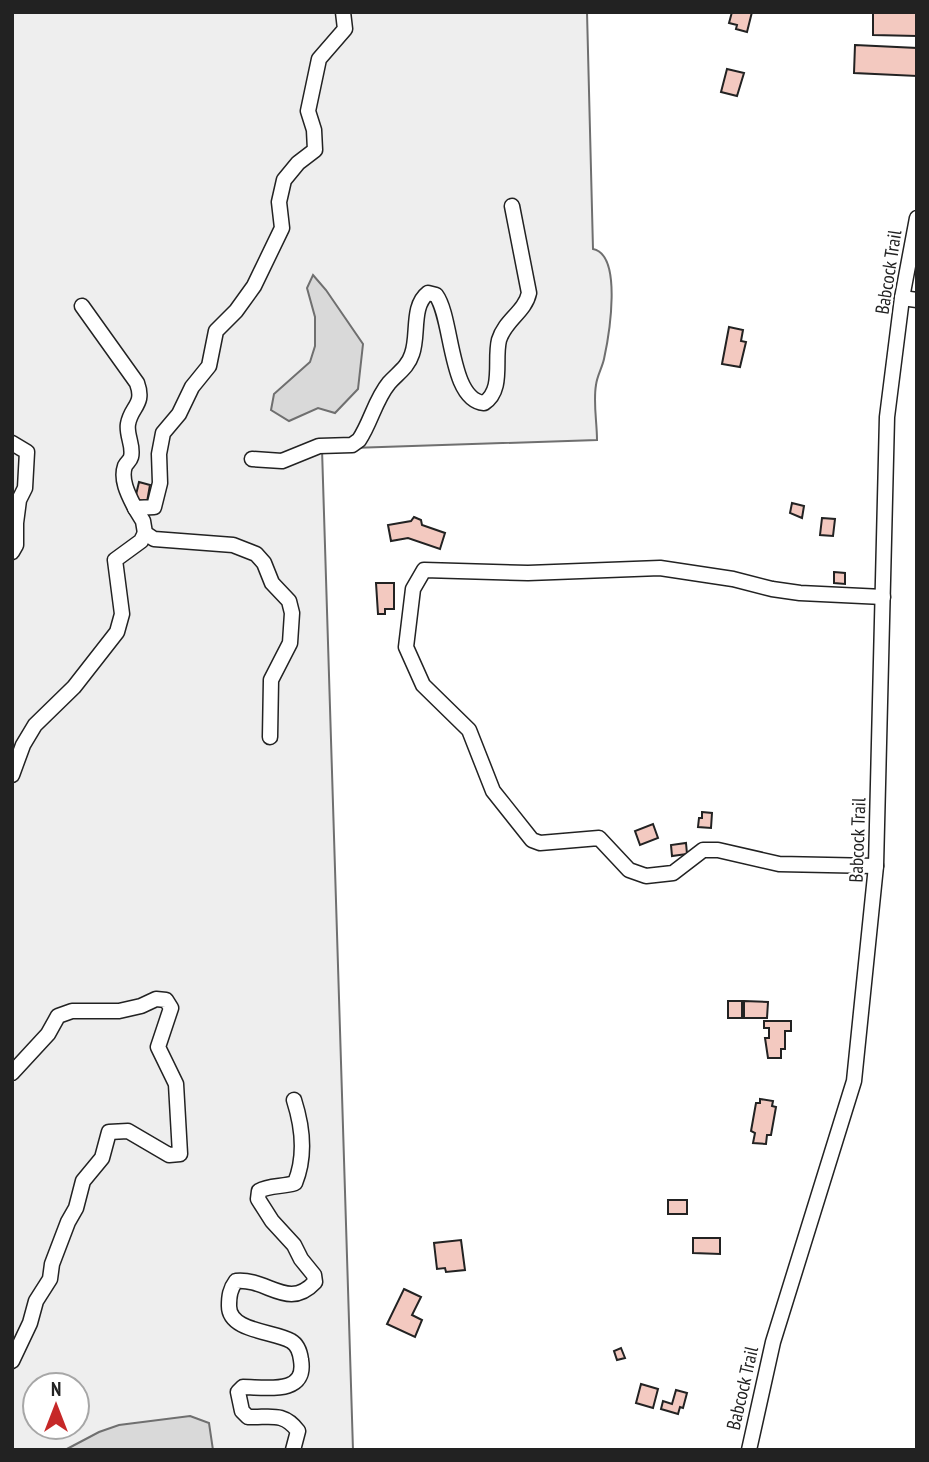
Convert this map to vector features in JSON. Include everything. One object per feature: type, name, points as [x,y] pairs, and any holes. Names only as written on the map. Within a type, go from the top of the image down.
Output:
[{"type":"street","points":[[135,508],[154,507],[160,483],[159,454],[163,433],[179,414],[192,387],[209,366],[216,331],[236,311],[254,286],[282,228],[279,202],[284,180],[298,163],[315,150],[314,130],[308,111],[319,59],[345,29],[343,12]]},
{"type":"street","points":[[252,459],[282,461],[319,446],[352,445],[359,440],[380,397],[410,360],[415,344],[419,306],[428,293],[436,295],[442,304],[452,351],[467,392],[477,402],[484,403],[489,400],[495,388],[498,345],[502,331],[525,304],[529,293],[512,206]]},
{"type":"street","name":"Babcock Trail","points":[[749,1450],[773,1342],[855,1081],[876,866],[887,416],[909,299],[917,218]]},
{"type":"street","points":[[12,775],[23,745],[35,725],[74,687],[117,632],[122,614],[115,560],[141,541],[145,533],[143,521],[124,480],[125,467],[131,457],[131,446],[127,437],[129,420],[141,393],[129,370],[82,306]]},
{"type":"street","points":[[12,443],[27,452],[25,488],[19,500],[16,545],[12,552]]},
{"type":"street","points":[[145,533],[154,539],[233,545],[257,554],[272,583],[289,601],[292,613],[290,643],[271,680],[270,737]]},
{"type":"street","points":[[876,866],[779,864],[703,850],[673,873],[646,876],[629,870],[599,838],[540,844],[532,840],[494,791],[470,730],[423,685],[406,647],[413,589],[424,570],[528,573],[660,568],[800,593],[883,597]]},
{"type":"street","points":[[12,1073],[48,1034],[58,1016],[72,1011],[119,1011],[156,999],[166,1000],[171,1008],[158,1046],[176,1084],[180,1154],[169,1155],[128,1130],[109,1132],[102,1158],[83,1181],[76,1208],[52,1264],[50,1279],[36,1301],[30,1323],[12,1361]]},
{"type":"street","points":[[293,1450],[298,1431],[291,1422],[277,1416],[248,1417],[242,1411],[238,1392],[243,1387],[278,1389],[288,1386],[301,1370],[298,1346],[289,1340],[257,1332],[234,1320],[229,1313],[229,1299],[230,1288],[236,1281],[250,1280],[289,1295],[299,1295],[315,1282],[314,1275],[294,1245],[272,1221],[258,1199],[259,1191],[265,1188],[282,1188],[295,1183],[299,1173],[303,1147],[302,1130],[294,1100]]},
{"type":"shaded area","points":[[12,12],[587,12],[593,249],[602,255],[608,265],[612,298],[606,348],[595,392],[597,440],[322,449],[353,1450],[12,1450]]},
{"type":"shaded area","points":[[313,275],[363,344],[358,389],[335,413],[318,408],[289,421],[271,410],[274,394],[310,362],[315,346],[315,317],[307,288]]},
{"type":"shaded area","points":[[190,1416],[209,1423],[213,1450],[65,1450],[82,1441],[91,1441],[91,1436],[119,1425]]},
{"type":"building","points":[[732,12],[752,12],[747,32],[736,29],[737,25],[729,23]]},
{"type":"building","points":[[873,12],[917,12],[917,36],[873,35]]},
{"type":"building","points":[[855,45],[917,48],[917,76],[854,73]]},
{"type":"building","points":[[727,69],[744,73],[737,96],[721,92]]},
{"type":"building","points":[[729,327],[743,330],[741,341],[746,342],[740,367],[722,364]]},
{"type":"building","points":[[139,482],[150,485],[147,502],[135,499]]},
{"type":"building","points":[[792,503],[804,506],[802,518],[790,513]]},
{"type":"building","points":[[414,517],[421,520],[422,525],[445,533],[440,549],[408,538],[391,541],[388,525],[411,521]]},
{"type":"building","points":[[822,518],[835,519],[833,536],[820,535]]},
{"type":"building","points":[[834,572],[845,573],[845,584],[834,583]]},
{"type":"building","points":[[376,583],[394,583],[394,609],[385,609],[385,614],[378,614]]},
{"type":"building","points":[[702,812],[712,813],[711,828],[698,827]]},
{"type":"building","points":[[653,824],[658,838],[640,845],[635,831]]},
{"type":"building","points":[[686,843],[687,854],[672,856],[671,845]]},
{"type":"building","points":[[728,1001],[742,1001],[742,1018],[728,1018]]},
{"type":"building","points":[[744,1001],[768,1002],[767,1018],[744,1018]]},
{"type":"building","points":[[764,1021],[791,1021],[791,1031],[785,1031],[785,1049],[781,1049],[781,1058],[768,1058],[765,1038],[769,1038],[769,1028],[764,1028]]},
{"type":"building","points":[[760,1099],[773,1101],[772,1106],[776,1107],[771,1135],[767,1135],[766,1144],[753,1143],[755,1133],[751,1131],[756,1103],[760,1103]]},
{"type":"building","points":[[668,1200],[687,1200],[687,1214],[668,1214]]},
{"type":"building","points":[[693,1238],[720,1238],[720,1254],[693,1253]]},
{"type":"building","points":[[461,1240],[465,1270],[446,1272],[445,1268],[437,1269],[434,1243]]},
{"type":"building","points":[[404,1289],[421,1297],[412,1315],[422,1320],[415,1337],[387,1324]]},
{"type":"building","points":[[621,1348],[625,1358],[617,1360],[614,1351]]},
{"type":"building","points":[[641,1384],[658,1389],[653,1408],[636,1403]]},
{"type":"building","points":[[676,1390],[687,1393],[683,1408],[680,1407],[678,1414],[661,1409],[663,1401],[672,1404]]}]
